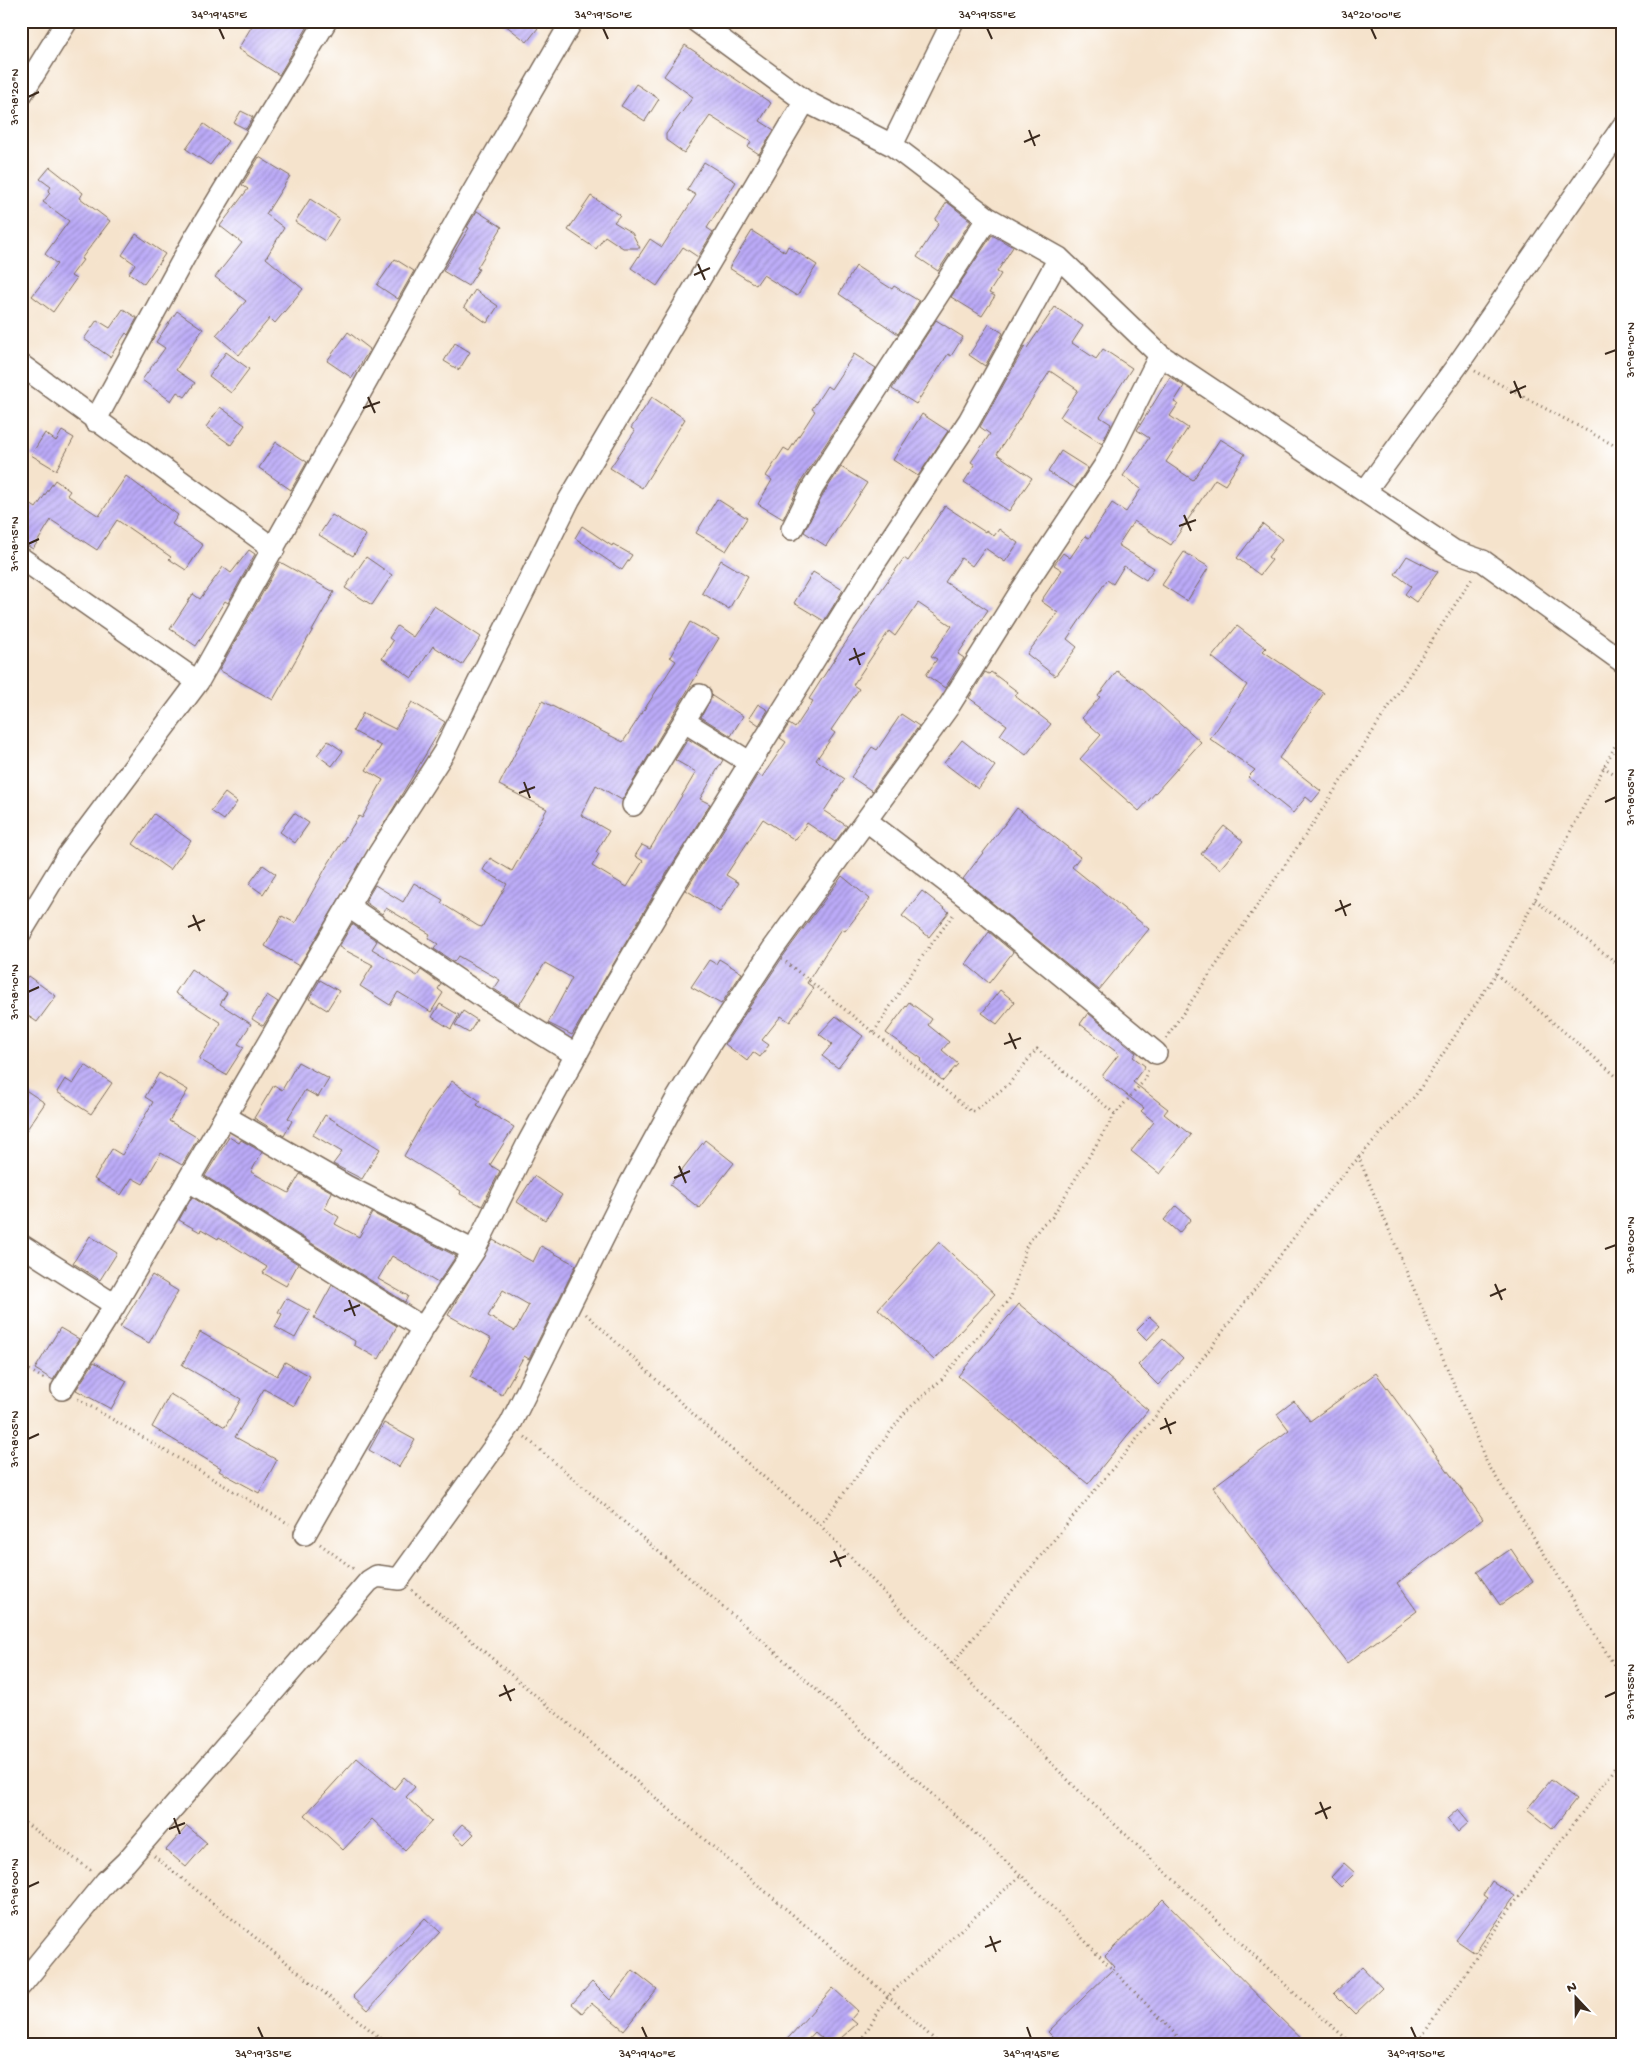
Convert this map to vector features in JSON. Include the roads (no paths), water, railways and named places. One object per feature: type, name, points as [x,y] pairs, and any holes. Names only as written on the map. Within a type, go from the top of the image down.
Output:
[{"type":"street","points":[[21,95],[67,21]]},
{"type":"street","points":[[95,420],[192,243],[326,21]]},
{"type":"street","points":[[21,932],[68,855],[198,682],[274,549],[392,333],[572,21]]},
{"type":"street","points":[[696,21],[805,101],[892,145],[988,218],[1060,258],[1160,355],[1366,490],[1454,551],[1483,560],[1623,662]]},
{"type":"street","points":[[892,145],[953,21]]},
{"type":"street","points":[[62,1389],[115,1305],[226,1117],[291,1002],[350,907],[378,855],[444,752],[569,500],[805,101]]},
{"type":"street","points":[[1366,490],[1459,363],[1623,126]]},
{"type":"street","points":[[792,529],[813,487],[988,218]]},
{"type":"street","points":[[305,1534],[424,1328],[474,1251],[528,1143],[611,992],[749,762],[872,566],[969,421],[1060,258]]},
{"type":"street","points":[[21,1986],[106,1881],[369,1580],[377,1576],[399,1579],[510,1425],[571,1300],[676,1098],[772,950],[868,821],[949,706],[1019,594],[1105,465],[1160,355]]},
{"type":"street","points":[[21,365],[274,549]]},
{"type":"street","points":[[21,558],[198,682]]},
{"type":"street","points":[[634,805],[700,695]]},
{"type":"street","points":[[685,722],[749,762]]},
{"type":"street","points":[[868,821],[966,897],[1156,1053]]},
{"type":"street","points":[[350,907],[489,1001],[576,1055]]},
{"type":"street","points":[[226,1117],[346,1186],[474,1251]]},
{"type":"street","points":[[188,1180],[424,1328]]},
{"type":"street","points":[[21,1245],[115,1305]]}]
